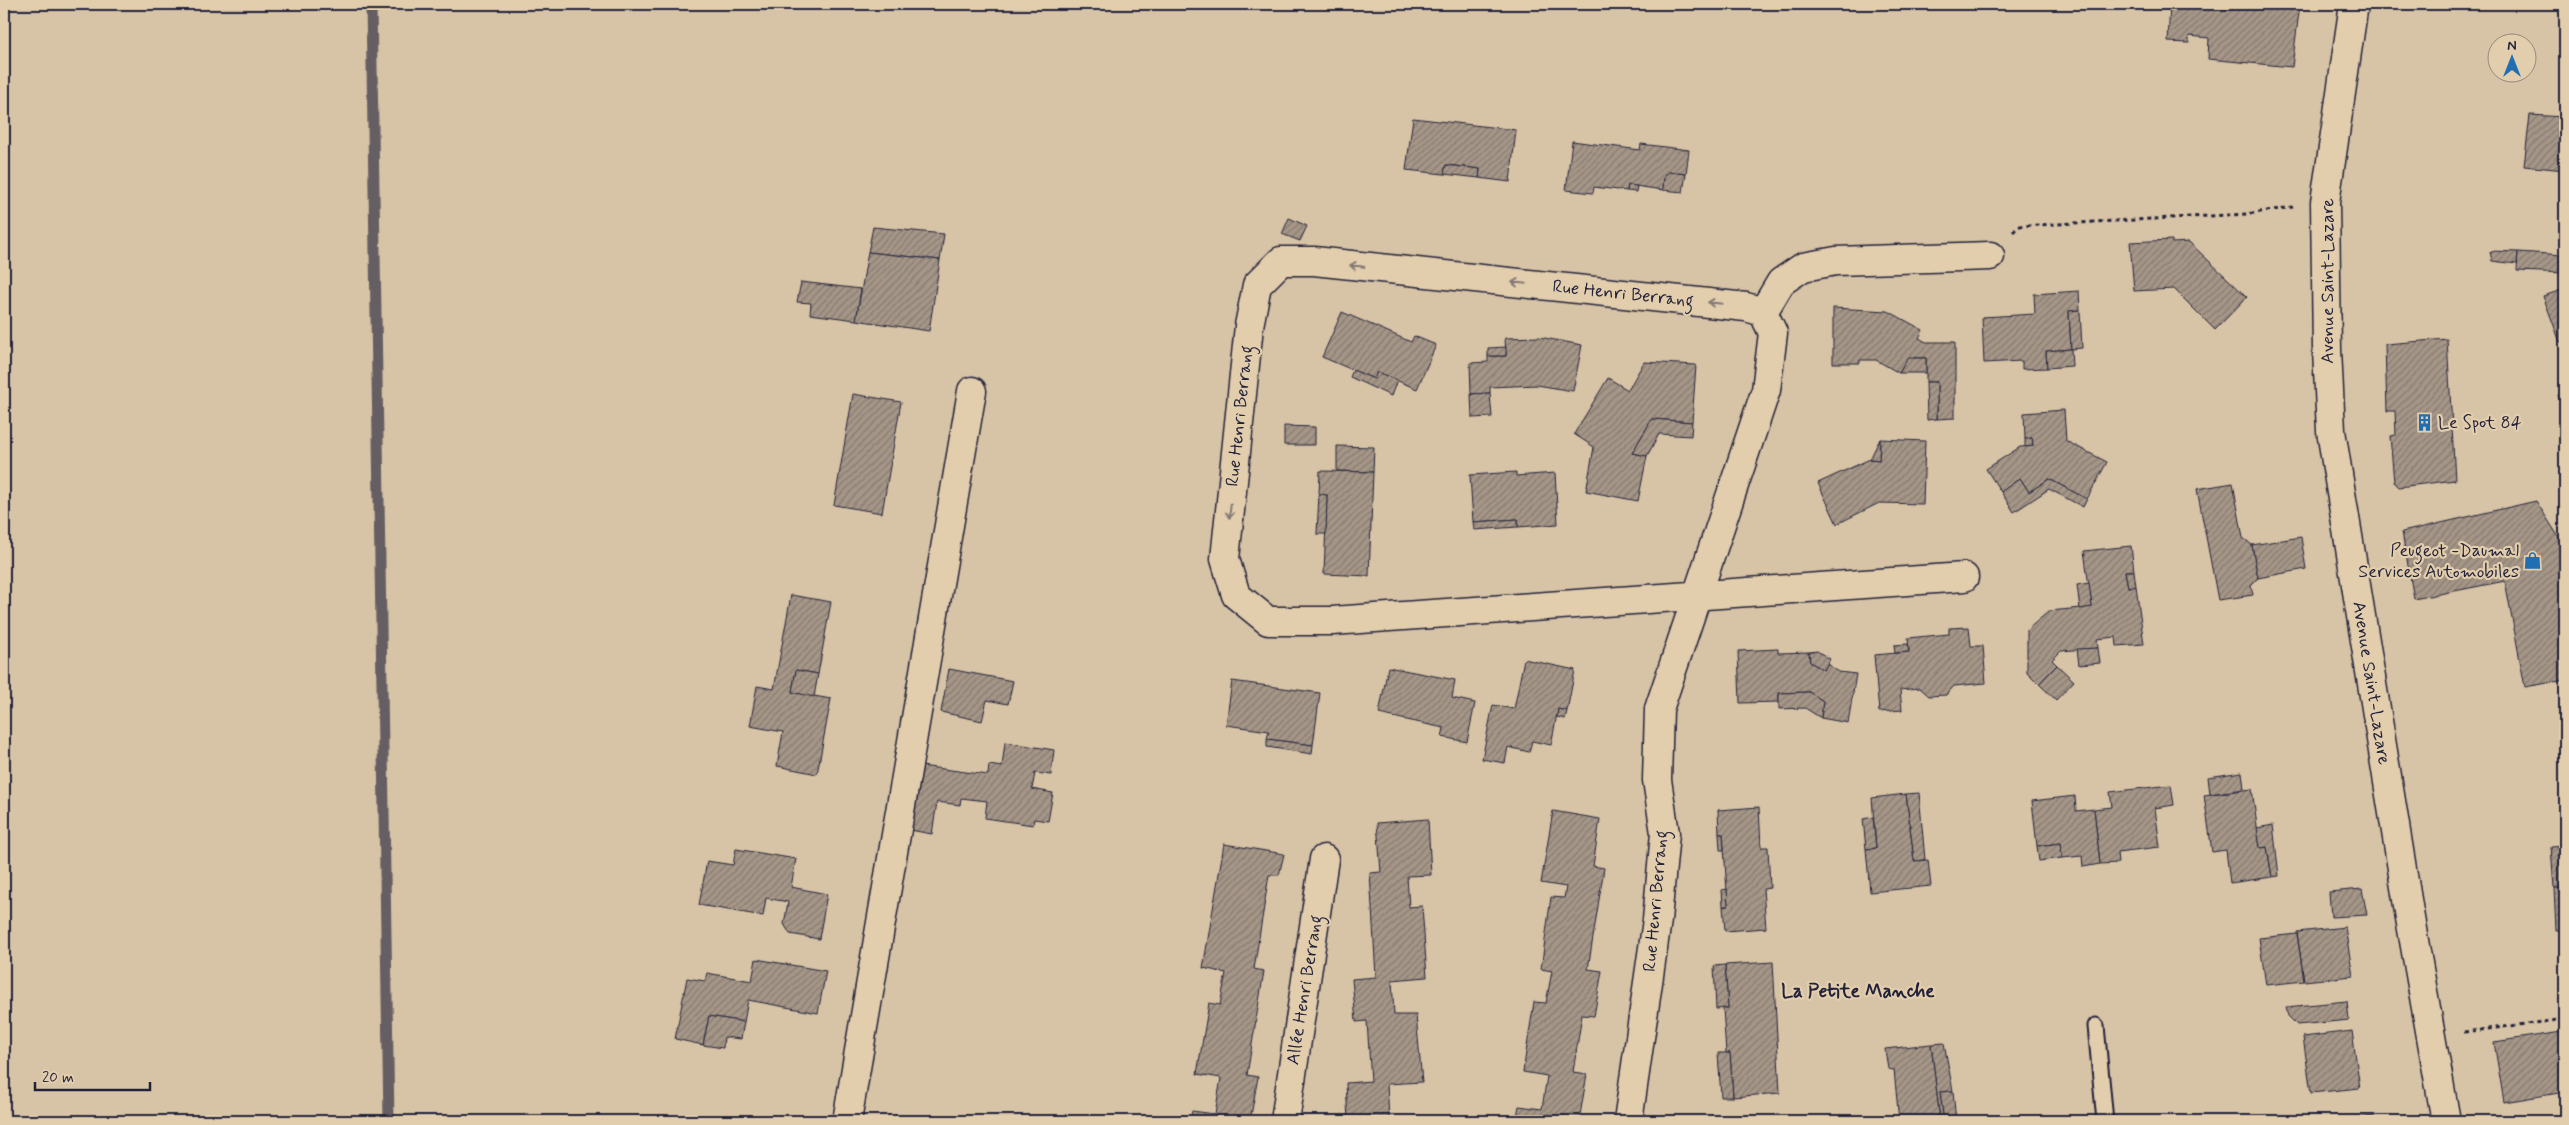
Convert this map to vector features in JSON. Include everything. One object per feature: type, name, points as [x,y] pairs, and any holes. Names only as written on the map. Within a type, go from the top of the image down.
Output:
[{"type":"street","name":"Avenue Saint-Lazare","points":[[2354,4],[2325,202],[2327,350],[2331,431],[2430,1037],[2446,1121]]},
{"type":"street","points":[[1763,312],[1781,282],[1803,267],[1836,262],[1990,256]]},
{"type":"street","name":"Rue Henri Berrang","points":[[1628,1121],[1657,920],[1665,833],[1657,780],[1659,709],[1696,597],[1766,390],[1774,333],[1763,312],[1746,307],[1314,262],[1281,262],[1257,285],[1249,326],[1225,559],[1236,595],[1268,622],[1332,622],[1696,597],[1964,577]]},
{"type":"street","points":[[847,1121],[972,391]]},
{"type":"street","name":"Allée Henri Berrang","points":[[1285,1121],[1324,859]]},
{"type":"lane","points":[[2096,1026],[2105,1121]]},
{"type":"path","points":[[1990,256],[2018,226],[2247,214],[2325,202]]},
{"type":"path","points":[[2430,1037],[2565,1019]]},
{"type":"building","points":[[2170,4],[2300,4],[2292,67],[2208,59],[2209,38],[2189,36],[2189,43],[2168,42]]},
{"type":"building","points":[[2530,115],[2565,117],[2565,170],[2524,166]]},
{"type":"building","points":[[1413,118],[1516,130],[1510,182],[1479,178],[1480,169],[1446,165],[1444,174],[1406,170]]},
{"type":"building","points":[[1572,141],[1640,150],[1641,144],[1689,150],[1686,174],[1669,172],[1664,176],[1663,190],[1628,185],[1627,191],[1594,187],[1593,193],[1566,190]]},
{"type":"building","points":[[1446,165],[1480,169],[1479,178],[1444,174]]},
{"type":"building","points":[[1669,172],[1686,174],[1683,192],[1663,190],[1664,176]]},
{"type":"building","points":[[1628,185],[1637,186],[1636,192],[1627,191]]},
{"type":"building","points":[[1289,218],[1307,226],[1300,241],[1282,234]]},
{"type":"building","points":[[873,227],[944,234],[940,260],[868,252]]},
{"type":"building","points":[[2172,240],[2172,243],[2189,242],[2247,297],[2215,330],[2174,289],[2134,291],[2130,242]]},
{"type":"building","points":[[2490,251],[2518,252],[2517,264],[2492,261]]},
{"type":"building","points":[[868,252],[940,260],[929,331],[856,320]]},
{"type":"building","points":[[2518,252],[2565,255],[2565,273],[2517,271]]},
{"type":"building","points":[[801,282],[861,289],[856,320],[810,314],[811,303],[797,302]]},
{"type":"building","points":[[2565,289],[2565,340],[2560,342],[2543,296]]},
{"type":"building","points":[[2079,291],[2080,310],[2069,311],[2071,349],[2046,351],[2047,368],[2022,369],[2022,361],[1984,363],[1982,317],[2035,314],[2034,294]]},
{"type":"building","points":[[1833,308],[1888,311],[1923,330],[1919,338],[1926,342],[1955,342],[1955,418],[1937,419],[1937,382],[1926,382],[1926,358],[1908,358],[1899,373],[1876,360],[1860,360],[1860,363],[1833,363]]},
{"type":"building","points":[[2080,310],[2082,348],[2071,349],[2069,311]]},
{"type":"building","points":[[1342,312],[1411,342],[1414,336],[1436,345],[1417,389],[1377,372],[1374,379],[1322,357]]},
{"type":"building","points":[[1539,337],[1582,345],[1573,391],[1537,385],[1490,387],[1490,393],[1471,394],[1470,363],[1488,362],[1488,356],[1506,356],[1505,338]]},
{"type":"building","name":"Le Spot 84","points":[[2447,339],[2455,480],[2399,487],[2394,482],[2390,436],[2396,435],[2395,411],[2387,411],[2385,344]]},
{"type":"building","points":[[1506,347],[1506,356],[1488,356],[1488,348]]},
{"type":"building","points":[[2071,349],[2072,366],[2047,368],[2046,351]]},
{"type":"building","points":[[1908,358],[1926,358],[1926,373],[1899,373]]},
{"type":"building","points":[[1644,362],[1696,365],[1692,422],[1652,419],[1632,453],[1647,456],[1638,501],[1586,491],[1594,447],[1574,434],[1608,378],[1628,390]]},
{"type":"building","points":[[1353,370],[1374,379],[1377,372],[1397,380],[1391,396],[1350,377]]},
{"type":"building","points":[[1926,382],[1937,382],[1937,419],[1927,420]]},
{"type":"building","points":[[1490,393],[1492,417],[1472,418],[1471,394]]},
{"type":"building","points":[[2565,393],[2565,417],[2558,395]]},
{"type":"building","points":[[853,394],[901,402],[882,513],[834,505]]},
{"type":"building","points":[[2064,410],[2066,441],[2107,462],[2087,499],[2049,479],[2029,492],[2020,478],[2001,492],[1986,469],[2020,447],[2033,446],[2032,438],[2025,439],[2024,413]]},
{"type":"building","points":[[1652,419],[1692,422],[1691,436],[1659,434],[1647,456],[1632,453]]},
{"type":"building","points":[[1284,426],[1315,427],[1315,445],[1284,445]]},
{"type":"building","points":[[2032,438],[2033,446],[2025,447],[2025,439]]},
{"type":"building","points":[[1880,439],[1925,441],[1923,504],[1879,503],[1837,524],[1818,483],[1870,459],[1879,460]]},
{"type":"building","points":[[1880,439],[1879,460],[1870,459]]},
{"type":"building","points":[[1337,446],[1374,447],[1373,472],[1337,471]]},
{"type":"building","points":[[1320,471],[1373,472],[1369,576],[1324,574],[1327,495],[1319,494]]},
{"type":"building","points":[[1516,472],[1516,476],[1555,473],[1558,524],[1518,527],[1518,519],[1473,522],[1470,475]]},
{"type":"building","points":[[2020,478],[2029,492],[2049,479],[2087,499],[2083,507],[2049,489],[2014,512],[2001,492]]},
{"type":"building","points":[[2233,483],[2243,538],[2252,545],[2258,578],[2251,585],[2253,595],[2218,600],[2197,489]]},
{"type":"building","points":[[1319,494],[1327,495],[1326,534],[1317,534]]},
{"type":"building","points":[[2536,501],[2565,547],[2565,680],[2525,687],[2505,581],[2414,599],[2402,532]]},
{"type":"building","points":[[1518,519],[1518,527],[1474,530],[1473,522]]},
{"type":"building","points":[[2301,537],[2306,569],[2258,578],[2252,545]]},
{"type":"building","points":[[2131,546],[2134,571],[2125,571],[2128,587],[2136,586],[2144,644],[2117,646],[2116,637],[2097,639],[2098,648],[2061,651],[2052,660],[2057,665],[2039,684],[2027,672],[2027,630],[2049,611],[2092,607],[2084,551]]},
{"type":"building","points":[[2125,571],[2134,571],[2136,586],[2128,587]]},
{"type":"building","points":[[2089,583],[2092,607],[2080,609],[2077,585]]},
{"type":"building","points":[[791,595],[831,602],[818,674],[796,670],[792,692],[831,699],[817,774],[777,766],[783,732],[750,726],[757,686],[774,689]]},
{"type":"building","points":[[1969,627],[1971,646],[1983,646],[1986,683],[1954,686],[1946,695],[1929,696],[1920,688],[1900,690],[1902,710],[1879,712],[1874,655],[1909,652],[1908,638],[1949,634],[1949,628]]},
{"type":"building","points":[[1908,644],[1909,652],[1895,653],[1894,645]]},
{"type":"building","points":[[2098,648],[2100,663],[2079,665],[2077,649]]},
{"type":"building","points":[[1778,649],[1778,653],[1809,652],[1810,662],[1824,670],[1827,664],[1839,672],[1856,674],[1848,723],[1821,718],[1823,701],[1809,692],[1779,693],[1779,702],[1740,703],[1738,651]]},
{"type":"building","points":[[1817,651],[1830,659],[1824,670],[1810,662],[1809,652]]},
{"type":"building","points":[[1524,659],[1575,670],[1567,711],[1558,709],[1551,745],[1532,741],[1529,752],[1508,747],[1505,763],[1482,759],[1493,705],[1514,709]]},
{"type":"building","points":[[2057,665],[2074,681],[2056,700],[2039,684]]},
{"type":"building","points":[[1388,667],[1455,680],[1452,698],[1475,703],[1467,742],[1442,737],[1444,728],[1379,714]]},
{"type":"building","points":[[949,669],[1013,681],[1008,704],[987,700],[982,721],[941,712]]},
{"type":"building","points":[[796,670],[818,674],[814,697],[792,692]]},
{"type":"building","points":[[1232,681],[1320,693],[1313,745],[1267,739],[1269,731],[1226,725]]},
{"type":"building","points":[[1809,692],[1823,701],[1821,718],[1805,708],[1779,709],[1779,693]]},
{"type":"building","points":[[1558,709],[1567,711],[1565,719],[1557,717]]},
{"type":"building","points":[[1267,739],[1313,745],[1312,754],[1267,747]]},
{"type":"building","points":[[1005,742],[1054,750],[1051,775],[1035,773],[1032,789],[1053,793],[1048,821],[1034,819],[1033,825],[985,818],[987,801],[961,798],[960,805],[937,802],[932,834],[910,830],[921,766],[988,775],[989,765],[1002,767]]},
{"type":"building","points":[[2242,772],[2244,789],[2210,794],[2208,777]]},
{"type":"building","points":[[2171,785],[2174,805],[2155,808],[2160,847],[2117,852],[2118,863],[2100,864],[2094,809],[2112,807],[2110,792]]},
{"type":"building","points":[[2252,789],[2260,848],[2267,847],[2272,877],[2230,883],[2226,850],[2212,852],[2204,795]]},
{"type":"building","points":[[1919,793],[1925,860],[1914,861],[1906,794]]},
{"type":"building","points":[[1906,794],[1914,861],[1928,860],[1931,886],[1870,892],[1866,849],[1876,848],[1872,798]]},
{"type":"building","points":[[2075,796],[2076,811],[2094,809],[2100,864],[2083,867],[2082,856],[2062,858],[2061,843],[2037,846],[2032,801]]},
{"type":"building","points":[[1759,807],[1761,847],[1768,847],[1770,888],[1763,889],[1766,928],[1725,931],[1723,906],[1728,906],[1723,834],[1719,834],[1718,810]]},
{"type":"building","points":[[1553,811],[1600,819],[1593,866],[1604,868],[1588,969],[1602,971],[1594,1016],[1582,1015],[1573,1072],[1587,1074],[1579,1121],[1568,1119],[1567,1121],[1516,1121],[1519,1106],[1542,1109],[1547,1076],[1523,1072],[1534,1002],[1546,1003],[1552,971],[1541,969],[1551,897],[1564,898],[1566,887],[1541,883]]},
{"type":"building","points":[[1873,817],[1876,848],[1866,849],[1863,819]]},
{"type":"building","points":[[1428,819],[1431,875],[1407,876],[1409,907],[1422,906],[1427,977],[1392,980],[1394,1015],[1416,1015],[1422,1082],[1387,1084],[1389,1118],[1412,1118],[1412,1121],[1348,1121],[1346,1083],[1371,1081],[1367,1021],[1356,1022],[1352,979],[1376,977],[1370,873],[1381,872],[1377,823]]},
{"type":"building","points":[[2273,825],[2279,876],[2272,877],[2267,847],[2260,848],[2257,828]]},
{"type":"building","points":[[1719,834],[1723,834],[1724,850],[1720,850]]},
{"type":"building","points":[[2061,843],[2062,858],[2039,861],[2037,846]]},
{"type":"building","points":[[1224,844],[1284,854],[1279,875],[1269,875],[1254,969],[1264,971],[1247,1075],[1258,1077],[1250,1121],[1190,1121],[1192,1111],[1215,1114],[1221,1078],[1197,1074],[1209,1003],[1220,1005],[1226,973],[1203,968]]},
{"type":"building","points":[[2565,846],[2565,928],[2563,888],[2554,888],[2551,847]]},
{"type":"building","points":[[736,849],[796,859],[791,887],[827,894],[819,939],[790,934],[784,924],[788,902],[766,898],[763,916],[699,905],[707,861],[733,865]]},
{"type":"building","points":[[2554,888],[2563,888],[2565,931],[2556,931]]},
{"type":"building","points":[[1727,889],[1728,906],[1723,906],[1722,890]]},
{"type":"building","points":[[2362,889],[2367,915],[2331,917],[2329,892]]},
{"type":"building","points":[[2345,927],[2353,976],[2304,981],[2297,932]]},
{"type":"building","points":[[2297,934],[2304,981],[2266,985],[2259,938]]},
{"type":"building","points":[[756,959],[826,971],[818,1013],[748,1000],[744,1022],[709,1016],[703,1045],[675,1039],[687,978],[705,981],[707,973],[752,981]]},
{"type":"building","points":[[1773,962],[1780,1093],[1733,1097],[1730,1053],[1726,1053],[1723,1008],[1728,1008],[1725,965]]},
{"type":"building","points":[[1725,965],[1728,1008],[1716,1009],[1714,966]]},
{"type":"building","points":[[2347,1001],[2349,1020],[2297,1025],[2288,1016],[2286,1007]]},
{"type":"building","points":[[709,1016],[744,1022],[741,1039],[724,1037],[723,1048],[703,1045]]},
{"type":"building","points":[[2352,1031],[2360,1088],[2311,1093],[2303,1037]]},
{"type":"building","points":[[2562,1032],[2565,1055],[2565,1092],[2504,1102],[2494,1042]]},
{"type":"building","points":[[1944,1043],[1953,1091],[1940,1092],[1944,1121],[1940,1121],[1931,1044]]},
{"type":"building","points":[[1931,1044],[1940,1121],[1899,1121],[1894,1070],[1888,1069],[1885,1049]]},
{"type":"building","points":[[1718,1053],[1730,1053],[1733,1097],[1721,1097]]},
{"type":"building","points":[[1953,1091],[1956,1121],[1944,1121],[1940,1092]]},
{"type":"building","points":[[2374,1116],[2375,1121],[2323,1121]]},
{"type":"waterway","points":[[371,4],[389,1121]]},
{"type":"place","name":"Le Spot 84","points":[[2424,423]]},
{"type":"place","name":"Peugeot -Daumal Services Automobiles","points":[[2533,561]]},
{"type":"district","name":"La Petite Manche","points":[[1858,991]]}]
